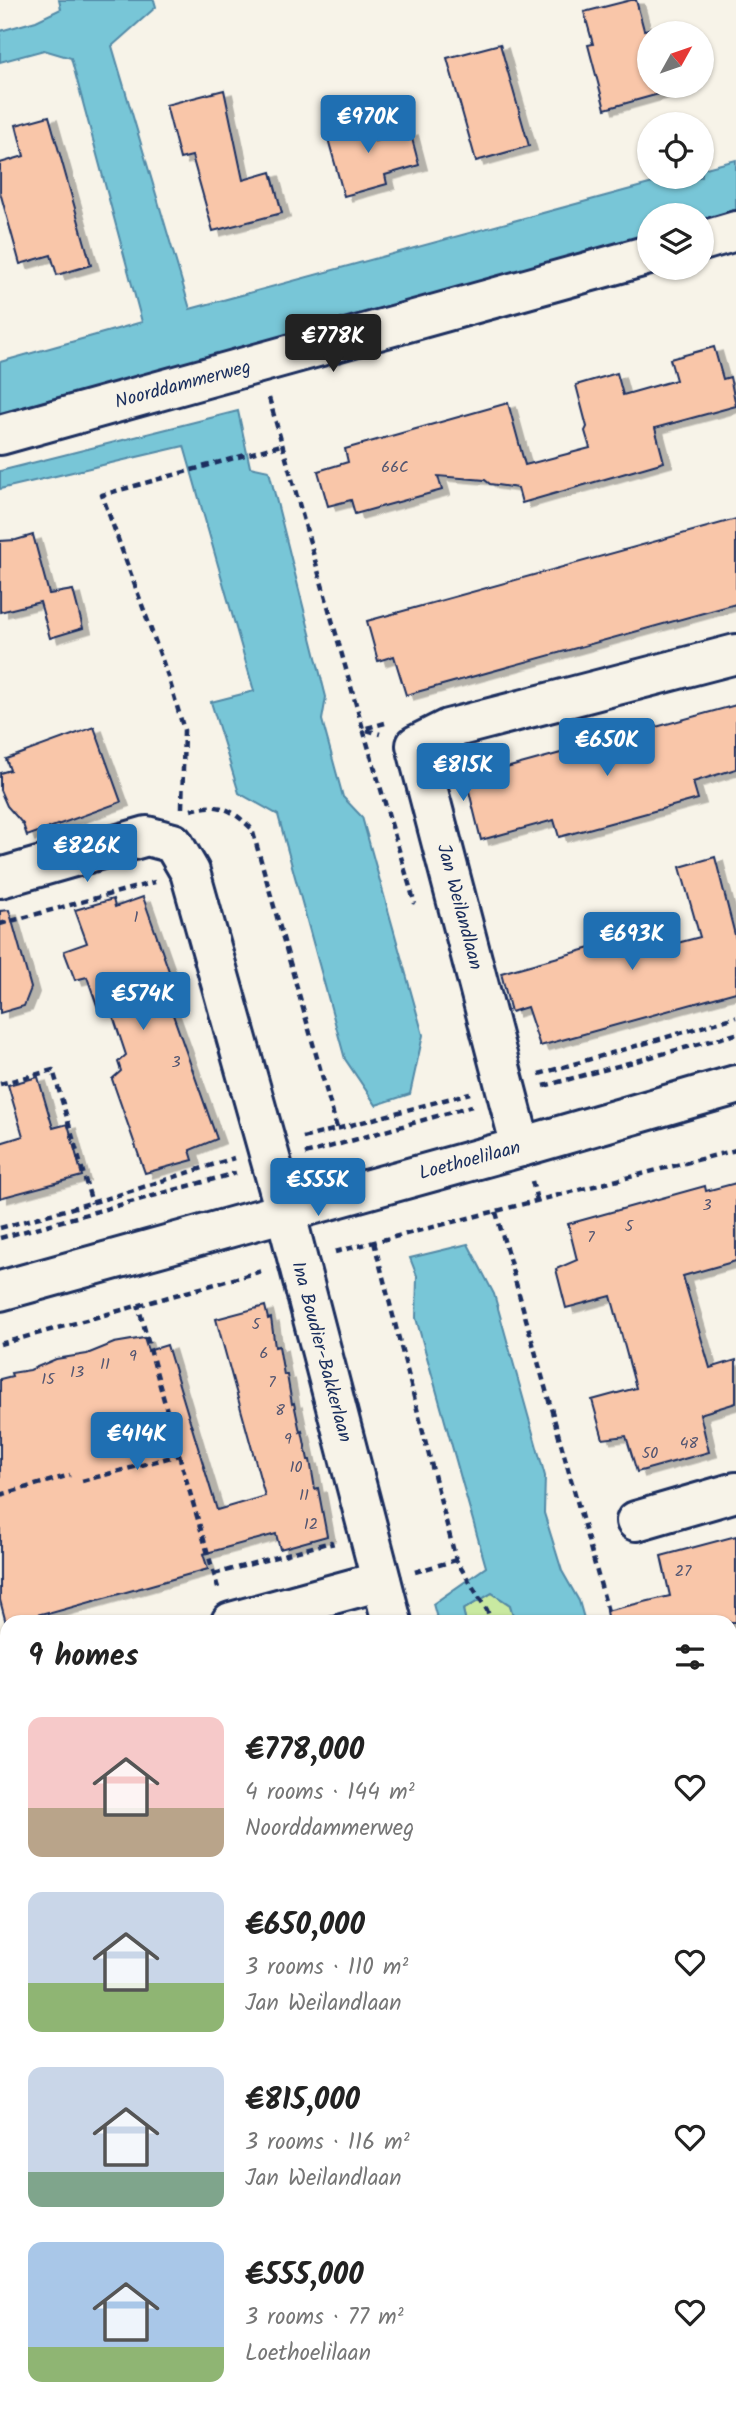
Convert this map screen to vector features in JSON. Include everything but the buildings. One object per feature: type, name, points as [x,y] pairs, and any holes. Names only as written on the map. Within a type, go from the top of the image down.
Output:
[{"type":"street","points":[[714,237],[736,231]]},
{"type":"street","name":"Noorddammerweg","points":[[0,435],[637,259]]},
{"type":"street","points":[[416,746],[448,729],[736,654]]},
{"type":"street","name":"Jan Weilandlaan","points":[[416,746],[521,1147]]},
{"type":"street","points":[[0,878],[147,836],[181,857]]},
{"type":"street","name":"Ina Boudier-Bakkerlaan","points":[[181,857],[285,1211],[391,1615]]},
{"type":"street","name":"Loethoelilaan","points":[[0,1291],[736,1085]]},
{"type":"street","points":[[636,1521],[736,1492]]},
{"type":"street","points":[[226,1610],[381,1581]]},
{"type":"path","points":[[267,392],[363,729],[416,746]]},
{"type":"path","points":[[281,445],[102,495],[169,679],[184,730],[182,813],[212,804],[234,812],[252,829],[337,1128]]},
{"type":"path","points":[[0,924],[181,857]]},
{"type":"path","points":[[0,1228],[506,1090],[736,1017]]},
{"type":"path","points":[[0,1238],[269,1156],[337,1128],[736,1034]]},
{"type":"path","points":[[0,1084],[54,1070],[92,1203]]},
{"type":"path","points":[[0,1344],[298,1262],[736,1150]]},
{"type":"path","points":[[496,1212],[609,1615]]},
{"type":"path","points":[[374,1242],[456,1560],[489,1615]]},
{"type":"path","points":[[138,1305],[179,1455],[226,1610]]},
{"type":"path","points":[[82,1482],[179,1455]]},
{"type":"path","points":[[0,1495],[70,1475]]},
{"type":"green space","points":[[492,1593],[510,1605],[513,1615],[464,1615],[463,1610]]},
{"type":"water","points":[[59,0],[154,0],[156,7],[112,46],[190,309],[637,187],[714,189],[714,166],[736,160],[736,215],[714,221],[714,203],[637,203],[637,242],[363,319],[0,413],[0,362],[142,322],[71,58],[44,50],[0,62],[0,31],[36,21],[61,9]]},
{"type":"water","points":[[238,411],[250,467],[269,471],[326,697],[322,720],[343,797],[362,817],[423,1035],[410,1094],[376,1105],[345,1059],[278,815],[239,793],[211,702],[254,691],[184,446],[0,489],[0,471]]},
{"type":"water","points":[[468,1244],[494,1294],[545,1476],[544,1513],[562,1571],[579,1601],[583,1615],[513,1615],[510,1605],[492,1593],[463,1610],[464,1615],[436,1615],[433,1604],[486,1567],[416,1318],[417,1276],[410,1258]]}]
